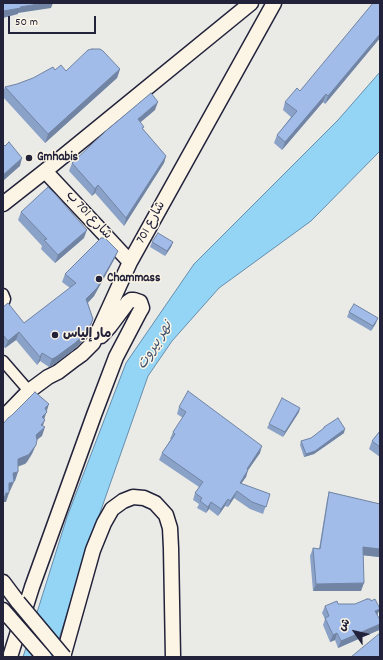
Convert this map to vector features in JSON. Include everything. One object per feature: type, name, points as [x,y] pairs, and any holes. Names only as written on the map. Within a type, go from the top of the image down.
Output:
[{"type":"street","points":[[3,204],[251,3]]},
{"type":"street","name":"شارع 701","points":[[3,418],[29,391],[82,354],[93,343],[130,262],[274,3]]},
{"type":"street","name":"شارع 701 ب","points":[[45,171],[130,262]]},
{"type":"street","points":[[3,294],[5,299],[3,305]]},
{"type":"street","points":[[10,657],[32,587],[94,415],[116,357],[142,308],[137,300],[131,300],[128,302],[110,326],[93,343]]},
{"type":"street","points":[[3,361],[29,391]]},
{"type":"street","points":[[64,657],[93,550],[104,523],[112,509],[123,501],[134,498],[144,498],[155,503],[166,515],[170,528],[174,657]]},
{"type":"street","points":[[3,582],[64,657]]},
{"type":"street","points":[[6,614],[44,657]]},
{"type":"water","name":"نهر بيروت","points":[[380,72],[380,151],[311,221],[219,288],[172,341],[148,376],[95,527],[53,657],[23,657],[67,517],[126,363],[194,264],[338,120]]},
{"type":"building","points":[[3,3],[44,3],[3,11]]},
{"type":"building","points":[[373,3],[380,3],[380,34],[328,96],[326,94],[285,142],[277,135],[297,111],[285,102],[297,88],[300,91]]},
{"type":"building","points":[[100,49],[103,51],[120,69],[48,134],[5,87],[33,78],[53,67],[55,70],[61,65],[66,71],[88,50]]},
{"type":"building","points":[[151,93],[158,102],[138,119],[144,127],[142,128],[166,156],[126,218],[98,185],[95,189],[72,163],[107,130]]},
{"type":"building","points":[[9,142],[22,158],[3,175],[3,144],[5,146]]},
{"type":"building","points":[[48,187],[87,230],[58,255],[44,240],[47,239],[21,212]]},
{"type":"building","points":[[158,233],[173,242],[167,251],[152,242]]},
{"type":"building","points":[[101,238],[105,238],[118,251],[97,288],[86,299],[93,319],[88,331],[75,343],[52,359],[42,353],[40,357],[19,332],[8,341],[3,335],[3,307],[8,303],[24,323],[76,283],[65,274]]},
{"type":"building","points":[[354,304],[378,318],[373,326],[349,312]]},
{"type":"building","points":[[188,391],[262,446],[240,483],[270,494],[266,507],[252,502],[237,491],[230,501],[228,499],[221,509],[211,502],[208,507],[200,501],[202,498],[195,493],[203,482],[162,453],[175,434],[173,432],[186,412],[179,407]]},
{"type":"building","points":[[35,392],[49,404],[45,408],[47,412],[42,417],[45,420],[41,425],[45,427],[36,435],[36,445],[30,453],[18,459],[18,472],[13,473],[14,482],[9,483],[9,493],[6,493],[3,501],[3,424]]},
{"type":"building","points":[[282,398],[300,408],[285,432],[269,424]]},
{"type":"building","points":[[338,418],[345,429],[315,451],[306,454],[301,441],[311,438]]},
{"type":"building","points":[[380,431],[380,447],[372,441]]},
{"type":"building","points":[[329,492],[380,504],[380,549],[363,547],[364,583],[316,584],[313,548],[320,549]]},
{"type":"building","points":[[370,599],[371,601],[375,599],[380,609],[375,611],[380,620],[380,624],[341,641],[337,633],[333,635],[325,618],[329,616],[325,606],[337,601],[338,604],[355,604]]},
{"type":"building","points":[[380,633],[380,657],[351,657]]},
{"type":"place","name":"Gmhabis","points":[[29,158]]},
{"type":"place","name":"Chammass","points":[[99,279]]},
{"type":"place","name":"مار إلياس","points":[[55,335]]}]
